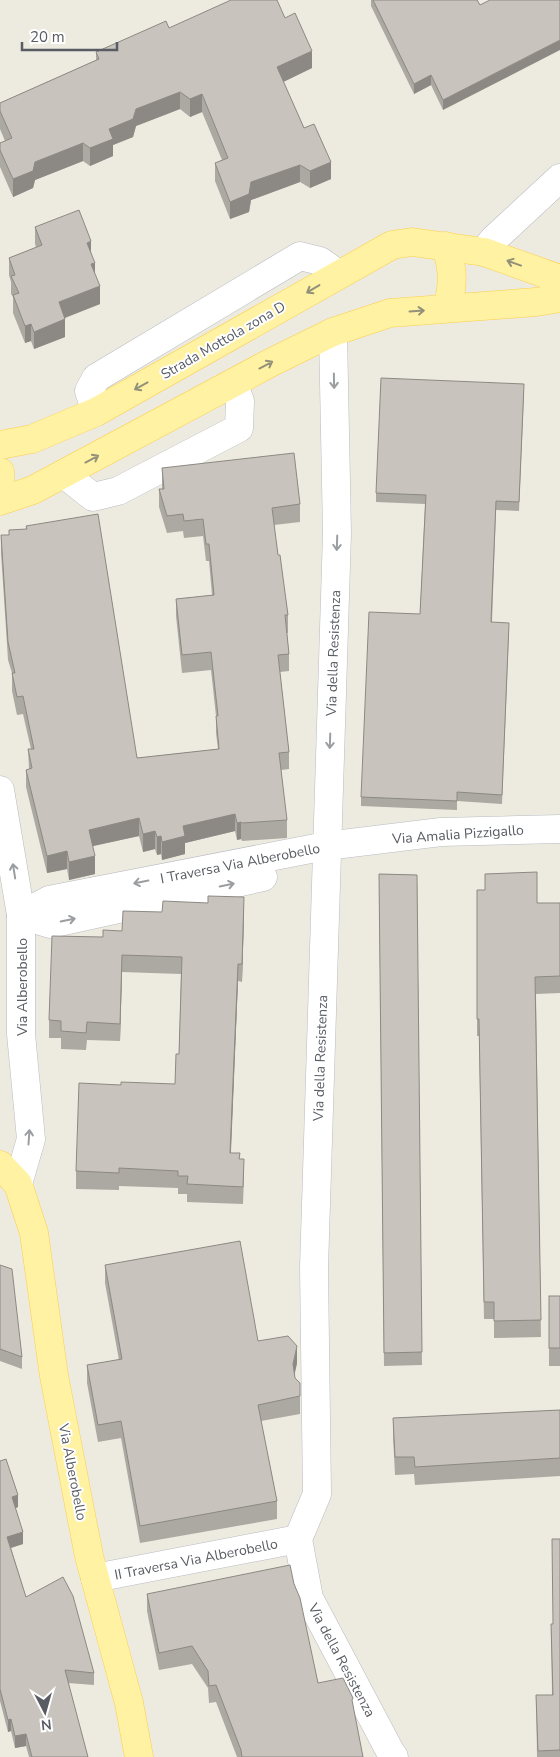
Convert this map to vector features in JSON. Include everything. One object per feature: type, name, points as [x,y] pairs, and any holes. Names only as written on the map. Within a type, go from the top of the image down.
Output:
[{"type":"main road","name":"Strada Mottola zona D","points":[[0,445],[32,439],[96,412],[392,244],[412,242],[484,252],[560,279]]},
{"type":"main road","points":[[446,246],[452,265],[452,292],[447,308]]},
{"type":"main road","points":[[0,501],[33,490],[233,382],[333,332],[390,313],[536,302],[560,298]]},
{"type":"main road","points":[[0,472],[0,479]]},
{"type":"main road","name":"Via Alberobello","points":[[9,1175],[34,1233],[54,1376],[89,1556],[129,1702],[138,1757]]},
{"type":"street","points":[[484,252],[493,240],[560,178]]},
{"type":"street","name":"Via della Resistenza","points":[[333,332],[337,533],[314,1268],[317,1494],[298,1540],[309,1598],[394,1757]]},
{"type":"street","points":[[64,474],[93,497],[118,491],[239,428],[240,401],[233,382]]},
{"type":"street","name":"Via Alberobello","points":[[0,790],[21,915],[21,1034],[31,1139],[9,1175]]},
{"type":"street","name":"Via Amalia Pizzigallo","points":[[326,846],[441,832],[560,829]]},
{"type":"street","name":"I Traversa Via Alberobello","points":[[21,915],[49,900],[326,846]]},
{"type":"street","name":"II Traversa Via Alberobello","points":[[95,1578],[298,1540]]},
{"type":"building","points":[[231,0],[277,0],[285,18],[295,13],[312,51],[277,67],[304,128],[314,124],[331,162],[310,171],[300,165],[251,182],[249,194],[230,202],[215,163],[228,158],[202,94],[190,99],[180,92],[136,109],[133,119],[109,129],[113,139],[90,148],[83,143],[35,162],[33,171],[13,179],[0,150],[0,143],[12,138],[0,111],[0,103],[99,59],[96,52],[166,21],[169,28]]},
{"type":"building","points":[[373,0],[477,0],[480,5],[490,0],[560,0],[560,40],[443,100],[431,75],[414,84]]},
{"type":"building","points":[[79,210],[91,241],[87,243],[95,263],[91,264],[100,286],[59,302],[65,319],[34,332],[31,324],[25,326],[13,295],[19,293],[11,276],[15,275],[9,258],[42,245],[35,227]]},
{"type":"building","points":[[381,378],[524,384],[519,502],[496,501],[491,622],[509,623],[502,795],[457,792],[457,801],[361,797],[369,612],[420,614],[426,495],[376,493]]},
{"type":"building","points":[[294,453],[300,504],[272,508],[288,615],[285,615],[289,654],[278,655],[289,752],[279,753],[287,820],[237,823],[235,814],[183,826],[185,836],[162,842],[161,836],[157,837],[155,831],[143,834],[139,818],[89,830],[95,856],[69,862],[67,851],[47,856],[26,770],[32,768],[28,749],[34,749],[23,696],[17,697],[12,673],[15,673],[8,642],[1,535],[9,535],[9,530],[27,529],[26,526],[98,514],[137,758],[219,749],[216,716],[218,716],[211,652],[182,655],[176,599],[214,595],[209,544],[206,544],[203,519],[184,521],[183,514],[167,516],[159,489],[164,489],[162,468]]},
{"type":"building","points":[[537,872],[537,903],[560,903],[560,976],[535,977],[541,1320],[494,1321],[494,1302],[484,1302],[479,1019],[477,1019],[477,890],[485,890],[485,874]]},
{"type":"building","points":[[379,874],[417,875],[422,1352],[384,1353]]},
{"type":"building","points":[[208,896],[244,897],[242,964],[238,964],[230,1153],[240,1153],[239,1159],[244,1159],[243,1187],[187,1184],[188,1176],[178,1176],[178,1171],[119,1168],[119,1173],[76,1171],[79,1083],[121,1085],[121,1082],[175,1084],[176,1054],[179,1054],[182,957],[122,955],[120,1024],[87,1022],[86,1033],[61,1031],[61,1021],[49,1020],[52,936],[103,937],[103,930],[122,931],[123,911],[162,912],[163,901],[208,903]]},
{"type":"building","points":[[240,1241],[258,1341],[288,1336],[297,1346],[293,1364],[295,1378],[300,1383],[300,1396],[258,1405],[277,1501],[140,1526],[121,1421],[98,1425],[87,1365],[122,1359],[105,1265]]},
{"type":"building","points":[[0,1265],[12,1269],[22,1357],[0,1349]]},
{"type":"building","points":[[549,1296],[560,1296],[560,1348],[549,1348]]},
{"type":"building","points":[[560,1410],[560,1458],[415,1467],[414,1457],[395,1457],[393,1418]]},
{"type":"building","points":[[6,1459],[18,1495],[12,1497],[23,1532],[7,1537],[26,1597],[63,1577],[73,1596],[94,1673],[65,1670],[88,1757],[32,1757],[26,1734],[15,1736],[11,1719],[8,1720],[0,1689],[0,1461]]},
{"type":"building","points":[[552,1539],[560,1539],[560,1750],[538,1751],[536,1695],[553,1695],[551,1624],[553,1624]]},
{"type":"building","points":[[290,1565],[294,1584],[300,1598],[318,1683],[343,1678],[353,1698],[363,1757],[242,1757],[216,1685],[209,1686],[208,1671],[192,1646],[159,1653],[147,1594]]}]
